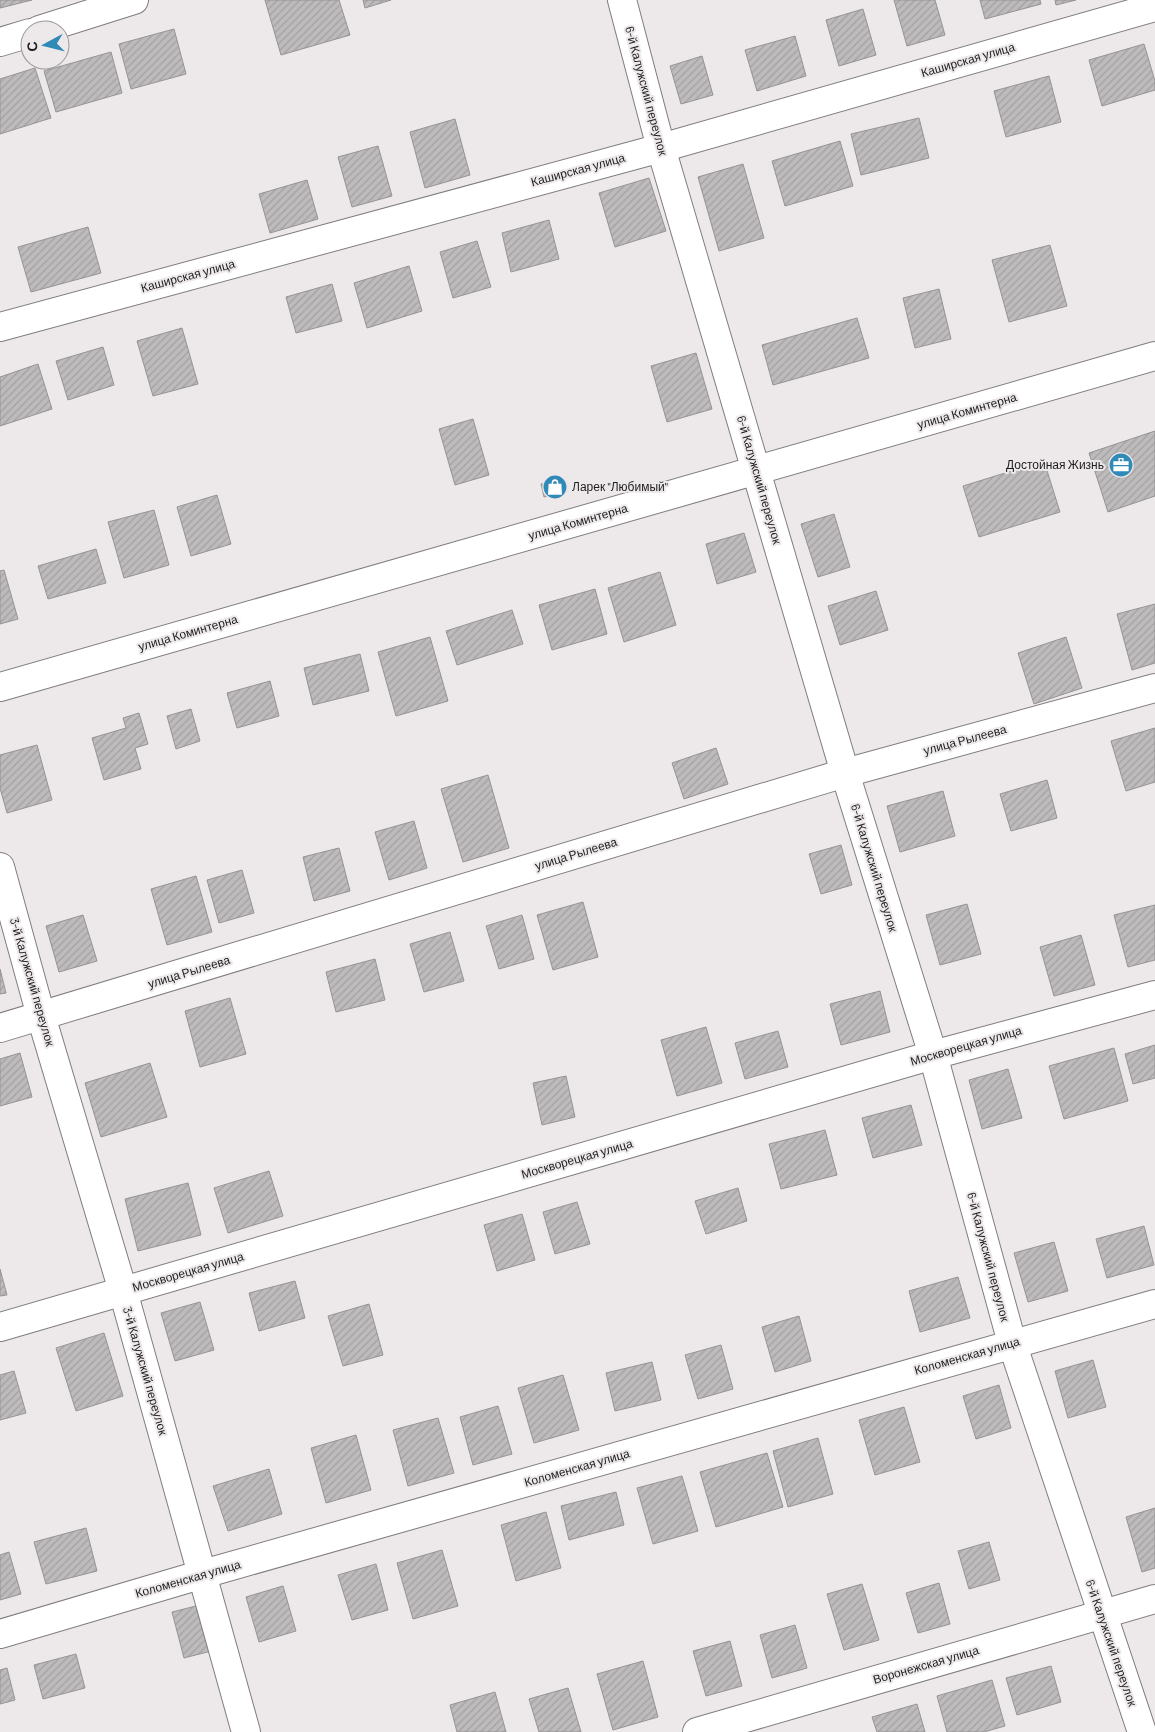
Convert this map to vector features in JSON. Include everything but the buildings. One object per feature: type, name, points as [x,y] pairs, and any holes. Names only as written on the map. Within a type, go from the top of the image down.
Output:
[{"type":"street","points":[[70,20],[134,0]]},
{"type":"street","name":"6-й Калужский переулок","points":[[622,0],[661,148],[844,773],[933,1055],[1012,1344],[1142,1732]]},
{"type":"street","name":"Каширская улица","points":[[0,327],[661,148],[1155,7]]},
{"type":"street","points":[[0,42],[20,36]]},
{"type":"street","name":"улица Коминтерна","points":[[0,687],[1155,356]]},
{"type":"street","name":"улица Рылеева","points":[[0,1028],[844,773],[1155,688]]},
{"type":"street","name":"3-й Калужский переулок","points":[[0,867],[41,1016],[123,1291],[246,1732]]},
{"type":"street","name":"Москворецкая улица","points":[[0,1326],[933,1055],[1155,994]]},
{"type":"street","name":"Коломенская улица","points":[[0,1634],[203,1574],[1155,1304]]},
{"type":"street","name":"Воронежская улица","points":[[696,1732],[1155,1599]]},
{"type":"place","name":"Достойная Жизнь","points":[[1121,465]]},
{"type":"place","name":"Ларек \"Любимый\"","points":[[555,487]]}]
